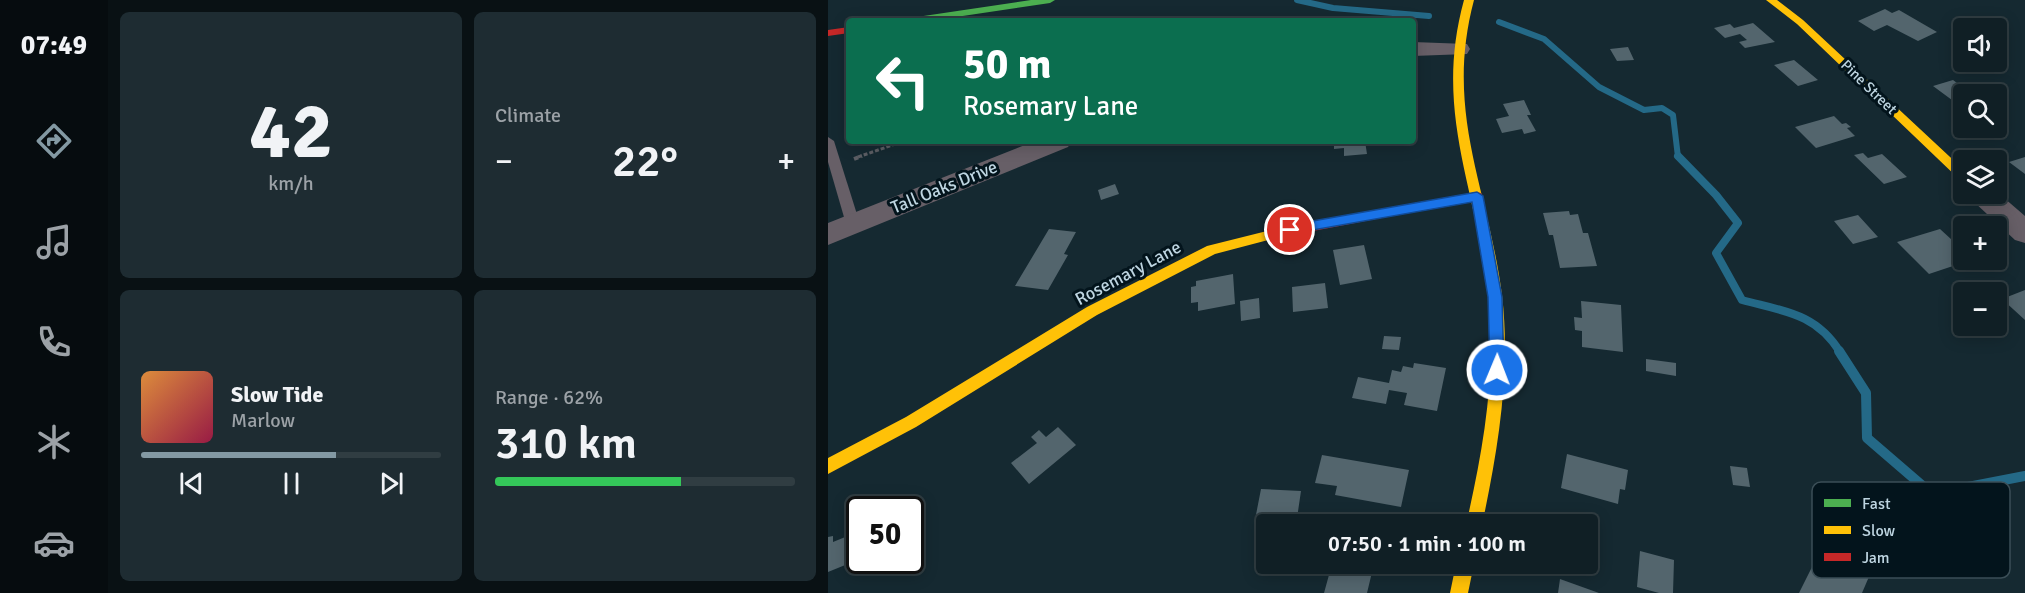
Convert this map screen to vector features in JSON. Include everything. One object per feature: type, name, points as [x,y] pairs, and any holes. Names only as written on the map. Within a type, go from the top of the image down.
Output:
[{"type":"main road","points":[[930,18],[1050,0]]},
{"type":"main road","points":[[1469,0],[1456,76],[1459,105],[1495,297],[1498,346],[1492,428],[1476,514]]},
{"type":"main road","name":"Pine Street","points":[[1772,0],[1800,21],[1953,167]]},
{"type":"main road","points":[[828,33],[846,30]]},
{"type":"main road","name":"Rosemary Lane","points":[[828,466],[910,422],[1092,311],[1212,250],[1290,230],[1477,196]]},
{"type":"main road","points":[[1459,593],[1463,574]]},
{"type":"street","points":[[1416,49],[1459,48]]},
{"type":"street","name":"Tall Oaks Drive","points":[[828,234],[1045,144]]},
{"type":"street","points":[[1993,204],[2025,232]]},
{"type":"lane","points":[[828,141],[853,224]]},
{"type":"path","points":[[836,166],[896,144]]},
{"type":"building","points":[[1885,9],[1892,13],[1899,10],[1937,32],[1918,41],[1887,25],[1874,31],[1858,21]]},
{"type":"building","points":[[1753,23],[1775,42],[1745,48],[1739,42],[1747,40],[1740,34],[1725,38],[1714,28],[1730,24],[1734,28]]},
{"type":"building","points":[[1628,47],[1634,60],[1617,61],[1610,49]]},
{"type":"building","points":[[1794,60],[1818,80],[1798,86],[1774,65]]},
{"type":"building","points":[[1953,80],[1958,84],[1953,84],[1953,101],[1933,86]]},
{"type":"building","points":[[1524,100],[1531,115],[1527,115],[1536,131],[1524,134],[1522,129],[1502,133],[1496,119],[1509,116],[1503,104]]},
{"type":"building","points":[[1834,116],[1842,124],[1846,123],[1851,127],[1847,128],[1855,136],[1816,148],[1795,127]]},
{"type":"building","points":[[1334,144],[1365,144],[1367,154],[1344,156],[1344,148],[1334,149]]},
{"type":"building","points":[[1863,153],[1868,158],[1882,154],[1907,177],[1884,184],[1854,155]]},
{"type":"building","points":[[2025,157],[2025,174],[2009,162]]},
{"type":"building","points":[[1115,184],[1119,194],[1101,200],[1098,190]]},
{"type":"building","points":[[1569,211],[1570,215],[1578,214],[1583,233],[1588,233],[1597,266],[1560,268],[1553,235],[1549,235],[1543,213]]},
{"type":"building","points":[[1858,215],[1878,237],[1853,244],[1834,221]]},
{"type":"building","points":[[1049,229],[1076,232],[1064,254],[1068,255],[1048,290],[1015,286]]},
{"type":"building","points":[[1940,229],[1953,241],[1953,266],[1929,274],[1897,242]]},
{"type":"building","points":[[1364,245],[1372,279],[1340,285],[1333,250]]},
{"type":"building","points":[[1233,274],[1235,304],[1198,311],[1198,302],[1191,303],[1191,287],[1196,286],[1196,281]]},
{"type":"building","points":[[1325,283],[1328,308],[1293,312],[1292,287]]},
{"type":"building","points":[[2025,290],[2025,320],[2007,304],[2007,297]]},
{"type":"building","points":[[1259,298],[1260,318],[1241,321],[1240,301]]},
{"type":"building","points":[[1581,301],[1621,305],[1623,352],[1582,347],[1582,331],[1575,330],[1574,317],[1582,318]]},
{"type":"building","points":[[1384,336],[1401,337],[1399,350],[1382,349]]},
{"type":"building","points":[[1646,359],[1676,363],[1676,376],[1646,371]]},
{"type":"building","points":[[1414,363],[1446,368],[1437,411],[1404,405],[1407,393],[1389,390],[1386,404],[1352,398],[1358,377],[1389,383],[1392,370],[1401,372],[1403,366],[1413,368]]},
{"type":"building","points":[[1058,427],[1076,445],[1029,484],[1011,463],[1037,443],[1031,437],[1039,430],[1046,437]]},
{"type":"building","points":[[1567,454],[1628,470],[1625,490],[1620,489],[1618,504],[1561,488]]},
{"type":"building","points":[[1322,455],[1409,470],[1401,507],[1335,495],[1337,486],[1315,483]]},
{"type":"building","points":[[1730,466],[1747,468],[1750,487],[1733,485]]},
{"type":"building","points":[[1261,489],[1301,491],[1298,514],[1256,514]]},
{"type":"building","points":[[833,536],[833,542],[846,537],[846,565],[828,572],[828,537]]},
{"type":"building","points":[[1640,551],[1674,560],[1673,593],[1659,593],[1637,587]]},
{"type":"building","points":[[1812,567],[1812,578],[1868,578],[1862,593],[1799,593]]},
{"type":"building","points":[[1329,574],[1372,574],[1367,593],[1324,593]]},
{"type":"building","points":[[1560,579],[1599,593],[1558,593]]},
{"type":"waterway","points":[[1297,0],[1333,8],[1429,16]]},
{"type":"waterway","points":[[1499,22],[1544,39],[1599,87],[1644,110],[1662,108],[1673,115],[1678,157]]},
{"type":"waterway","points":[[1678,156],[1716,195],[1738,223],[1716,253],[1742,300],[1785,311],[1809,321],[1831,339],[1840,352]]},
{"type":"waterway","points":[[1839,351],[1866,393],[1867,438],[1918,482]]},
{"type":"waterway","points":[[1994,482],[2025,476]]},
{"type":"traffic: fast","points":[[930,18],[1050,0]]},
{"type":"traffic: slow","points":[[1469,0],[1458,57],[1458,104],[1466,159],[1491,268],[1498,353],[1494,411],[1476,514]]},
{"type":"traffic: slow","points":[[1771,0],[1800,22],[1953,167]]},
{"type":"traffic: slow","points":[[828,466],[911,422],[1092,311],[1212,250],[1287,231]]},
{"type":"traffic: slow","points":[[1459,593],[1463,574]]},
{"type":"traffic: jam","points":[[828,33],[846,30]]},
{"type":"traffic: jam","points":[[1287,231],[1477,196]]},
{"type":"route","points":[[1290,230],[1477,196],[1495,297],[1497,370]]}]
